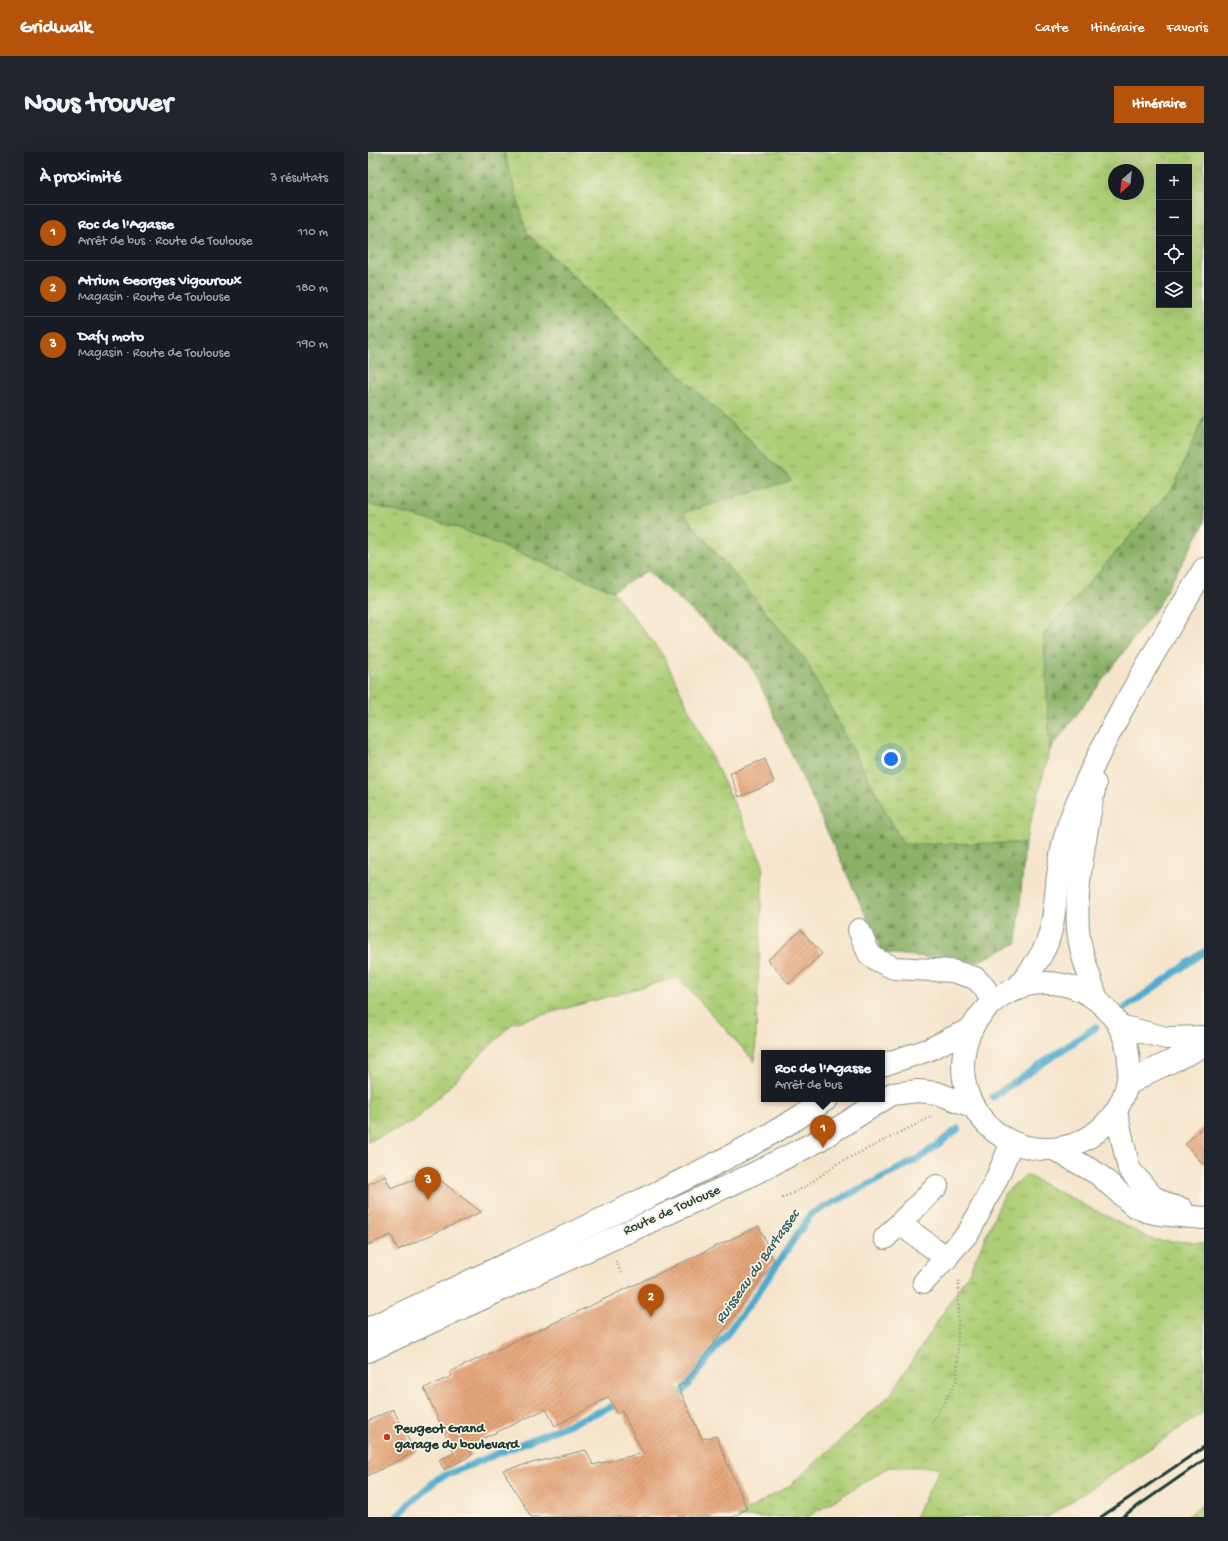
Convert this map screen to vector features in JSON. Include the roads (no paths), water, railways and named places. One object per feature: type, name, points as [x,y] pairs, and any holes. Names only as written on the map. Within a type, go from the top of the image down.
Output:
[{"type":"main road","points":[[1017,988],[1044,983],[1073,987],[1097,1000],[1110,1012],[1120,1026],[1127,1045],[1130,1064],[1123,1099],[1116,1112],[1099,1131],[1078,1143],[1054,1149],[1033,1148],[1012,1142],[990,1127],[968,1104],[964,1081],[964,1054],[972,1028],[982,1014],[994,1002],[1017,988],[1033,969],[1047,943],[1055,910],[1061,856],[1072,816],[1100,752],[1143,673],[1204,569]]},
{"type":"main road","points":[[1097,1000],[1080,947],[1077,914],[1081,868],[1100,752]]},
{"type":"main road","points":[[859,930],[869,954],[876,960],[894,968],[952,971],[975,978],[984,987],[994,1002]]},
{"type":"main road","points":[[1120,1026],[1166,1038],[1204,1037]]},
{"type":"main road","points":[[885,1064],[928,1050],[972,1028]]},
{"type":"main road","points":[[1127,1085],[1149,1072],[1204,1046]]},
{"type":"main road","name":"Route de Toulouse","points":[[885,1098],[892,1094],[918,1091],[937,1093],[968,1104]]},
{"type":"main road","name":"Route de Toulouse","points":[[368,1328],[697,1174],[795,1121],[823,1102]]},
{"type":"main road","name":"Route de Toulouse","points":[[368,1351],[749,1176],[816,1142],[879,1102]]},
{"type":"main road","points":[[1116,1112],[1129,1168],[1152,1196],[1168,1205],[1204,1217]]},
{"type":"main road","points":[[924,1282],[969,1232],[996,1180],[1012,1142]]},
{"type":"main road","points":[[1054,1149],[1098,1174],[1133,1205],[1146,1211],[1159,1214],[1204,1217]]},
{"type":"main road","points":[[937,1186],[893,1231],[947,1258]]},
{"type":"main road","points":[[446,1291],[455,1312]]},
{"type":"waterway","name":"Ruisseau du Bartassec","points":[[1125,1008],[1204,952]]},
{"type":"waterway","name":"Ruisseau du Bartassec","points":[[993,1097],[1096,1027]]},
{"type":"waterway","name":"Ruisseau du Bartassec","points":[[681,1393],[753,1300],[811,1214],[920,1158],[958,1129]]},
{"type":"waterway","name":"Ruisseau du Bartassec","points":[[397,1517],[412,1501],[439,1478],[613,1406]]},
{"type":"railway","points":[[1101,1517],[1204,1447]]},
{"type":"railway","points":[[1122,1517],[1204,1460]]},
{"type":"place","name":"Roc de l'Agasse","points":[[823,1148]]},
{"type":"place","name":"Dafy moto","points":[[428,1200]]},
{"type":"place","name":"Atrium Georges Vigouroux","points":[[651,1317]]},
{"type":"place","name":"Peugeot Grand garage du boulevard","points":[[387,1437]]}]
